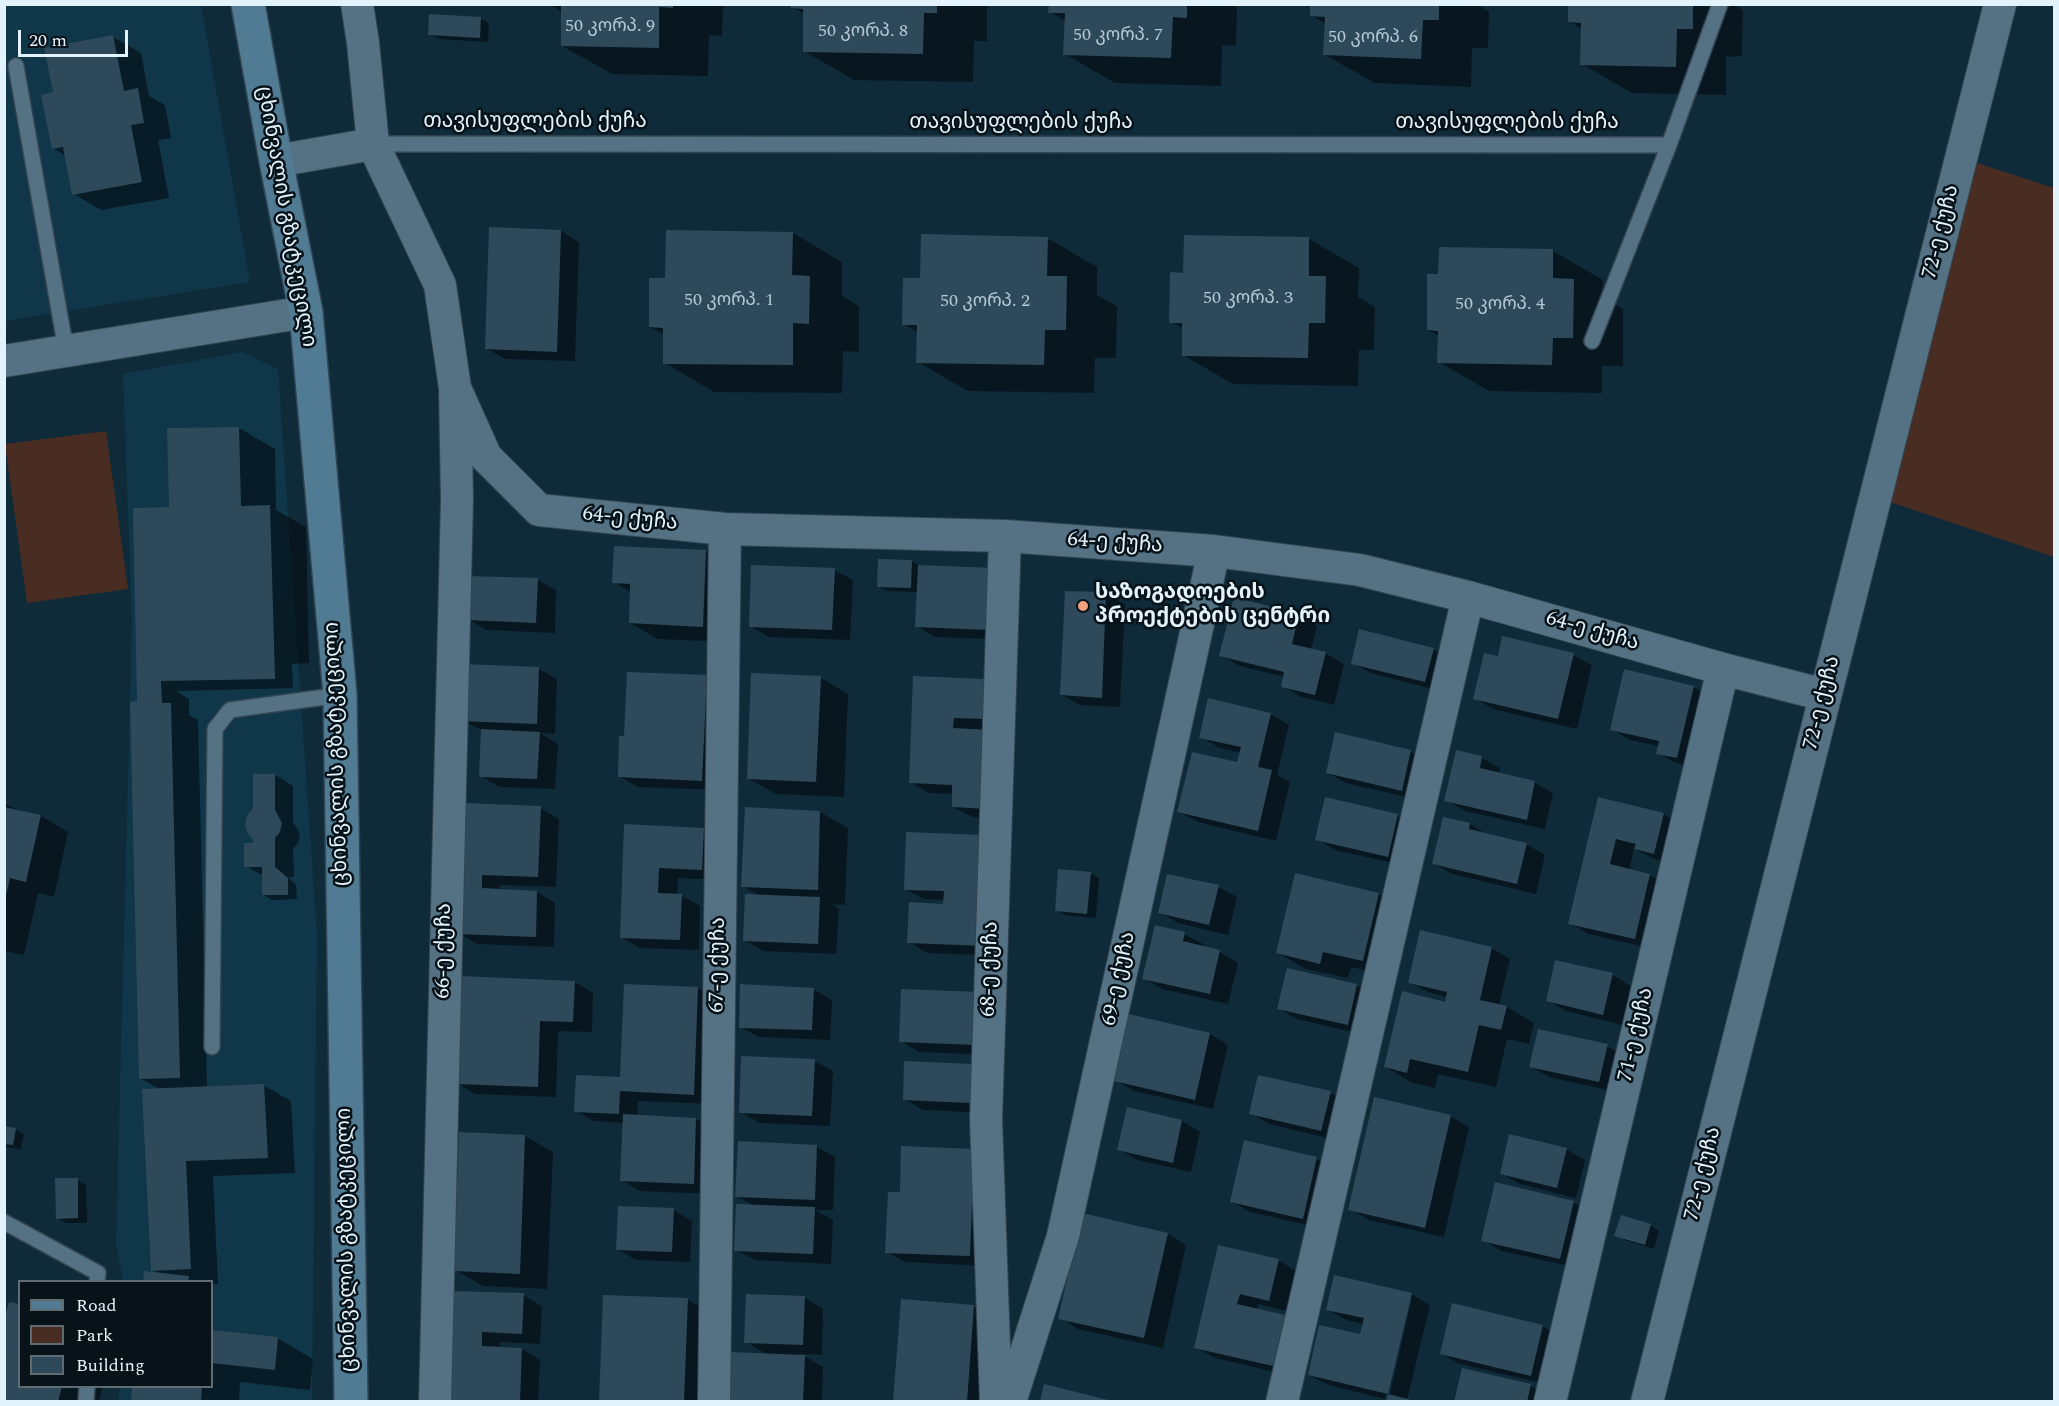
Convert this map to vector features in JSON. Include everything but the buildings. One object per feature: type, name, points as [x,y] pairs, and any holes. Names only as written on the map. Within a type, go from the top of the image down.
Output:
[{"type":"main road","name":"ცხინვალის გზატკეცილი","points":[[248,4],[306,312],[340,695],[351,1401]]},
{"type":"street","points":[[357,4],[373,144],[440,285],[455,388]]},
{"type":"street","name":"72-ე ქუჩა","points":[[1647,1401],[2000,4]]},
{"type":"street","points":[[276,161],[373,144]]},
{"type":"street","points":[[4,361],[306,312]]},
{"type":"street","name":"64-ე ქუჩა","points":[[455,388],[486,458],[538,510],[725,530],[1005,536],[1214,551],[1360,570],[1468,597],[1723,669],[1825,695]]},
{"type":"street","name":"66-ე ქუჩა","points":[[435,1401],[457,500],[455,388]]},
{"type":"street","name":"67-ე ქუჩა","points":[[714,1401],[725,530]]},
{"type":"street","name":"68-ე ქუჩა","points":[[996,1401],[986,1119],[1005,536]]},
{"type":"street","name":"69-ე ქუჩა","points":[[1010,1401],[1063,1236],[1214,551]]},
{"type":"street","points":[[1282,1401],[1468,597]]},
{"type":"street","name":"71-ე ქუჩა","points":[[1550,1401],[1723,669]]},
{"type":"lane","points":[[1592,341],[1669,145],[1720,4]]},
{"type":"lane","points":[[16,66],[66,350]]},
{"type":"lane","name":"თავისუფლების ქუჩა","points":[[373,144],[1669,145]]},
{"type":"lane","points":[[212,1047],[215,729],[230,710],[340,695]]},
{"type":"lane","points":[[4,1222],[98,1273],[97,1280]]},
{"type":"shaded area","points":[[5,5],[201,5],[250,282],[5,321]]},
{"type":"shaded area","points":[[242,352],[278,369],[317,935],[312,1401],[118,1402],[120,1388],[213,1388],[213,1280],[123,1280],[116,1244],[132,621],[123,374]]},
{"type":"green space","points":[[1968,160],[2054,188],[2054,557],[1887,501]]},
{"type":"green space","points":[[106,431],[128,589],[27,603],[5,444]]},
{"type":"place","name":"საზოგადოების პროექტების ცენტრი","points":[[1083,606]]}]
